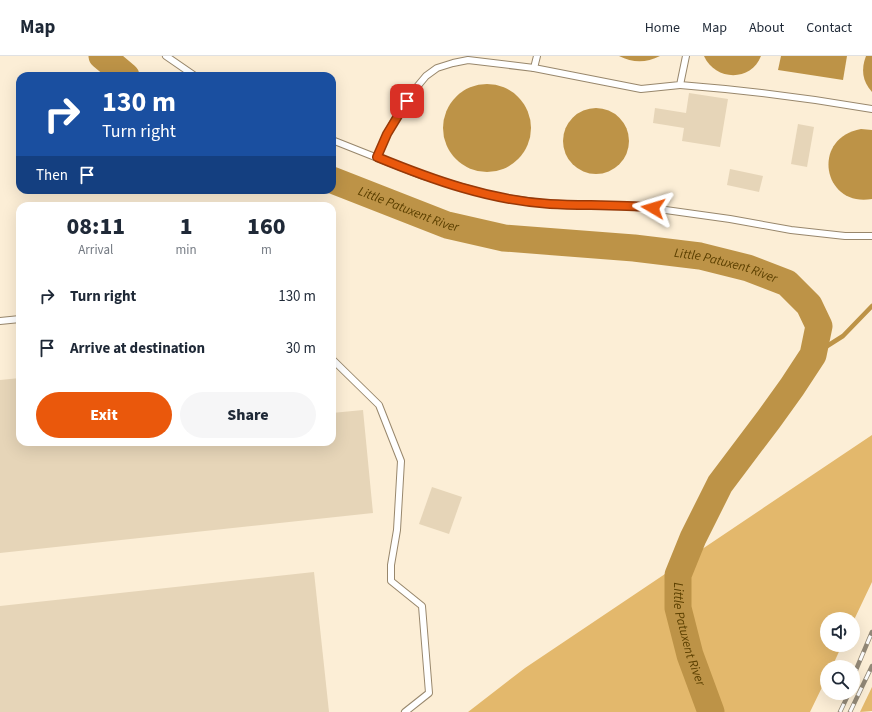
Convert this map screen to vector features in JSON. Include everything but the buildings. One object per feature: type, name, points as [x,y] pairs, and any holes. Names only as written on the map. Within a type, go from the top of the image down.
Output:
[{"type":"lane","points":[[166,56],[189,72]]},
{"type":"lane","points":[[534,68],[537,56]]},
{"type":"lane","points":[[680,85],[686,56]]},
{"type":"lane","points":[[377,157],[398,114],[426,76],[437,68],[453,62],[468,60],[534,68],[641,89],[680,85],[812,99],[872,108]]},
{"type":"lane","points":[[336,142],[423,176],[498,197],[549,204],[637,206],[730,219],[791,230],[845,236],[872,236]]},
{"type":"lane","points":[[0,321],[16,319]]},
{"type":"lane","points":[[336,363],[379,405],[401,461],[397,530],[391,565],[391,581],[422,606],[429,692],[405,712]]},
{"type":"shaded area","points":[[619,56],[660,56],[645,61],[634,61]]},
{"type":"shaded area","points":[[704,56],[761,56],[756,64],[749,70],[741,74],[733,75],[724,74],[716,70],[709,64]]},
{"type":"shaded area","points":[[781,56],[847,56],[843,80],[778,70]]},
{"type":"shaded area","points":[[866,56],[872,56],[872,92],[866,84],[863,75],[863,66]]},
{"type":"shaded area","points":[[478,84],[496,84],[512,91],[524,103],[531,119],[531,137],[524,153],[512,165],[496,172],[478,172],[462,165],[450,153],[443,137],[443,119],[450,103],[462,91]]},
{"type":"shaded area","points":[[590,108],[602,108],[609,110],[620,117],[627,128],[629,141],[627,154],[620,165],[609,172],[602,174],[590,174],[583,172],[572,165],[565,154],[563,147],[563,135],[565,128],[572,117],[583,110]]},
{"type":"shaded area","points":[[861,129],[872,130],[872,199],[855,199],[842,193],[834,183],[829,171],[829,157],[834,145],[845,135]]},
{"type":"shaded area","points":[[872,435],[872,582],[858,612],[820,612],[820,652],[839,652],[835,660],[820,660],[820,691],[810,712],[468,712],[525,668]]},
{"type":"shaded area","points":[[872,687],[872,711],[860,712]]},
{"type":"waterway","name":"Little Patuxent River","points":[[102,56],[121,72]]},
{"type":"waterway","name":"Little Patuxent River","points":[[336,182],[447,225],[504,238],[634,248],[700,256],[748,268],[787,283],[809,305],[819,326],[813,355],[769,419],[720,484],[693,538],[678,575],[678,608],[690,655],[711,712]]},
{"type":"waterway","points":[[813,355],[843,336],[872,306]]},
{"type":"railway","points":[[860,660],[872,632]]},
{"type":"railway","points":[[850,712],[872,666]]},
{"type":"railway","points":[[840,712],[846,700]]},
{"type":"route","points":[[407,101],[387,134],[377,157],[423,176],[498,197],[549,204],[594,204],[653,208]]}]
